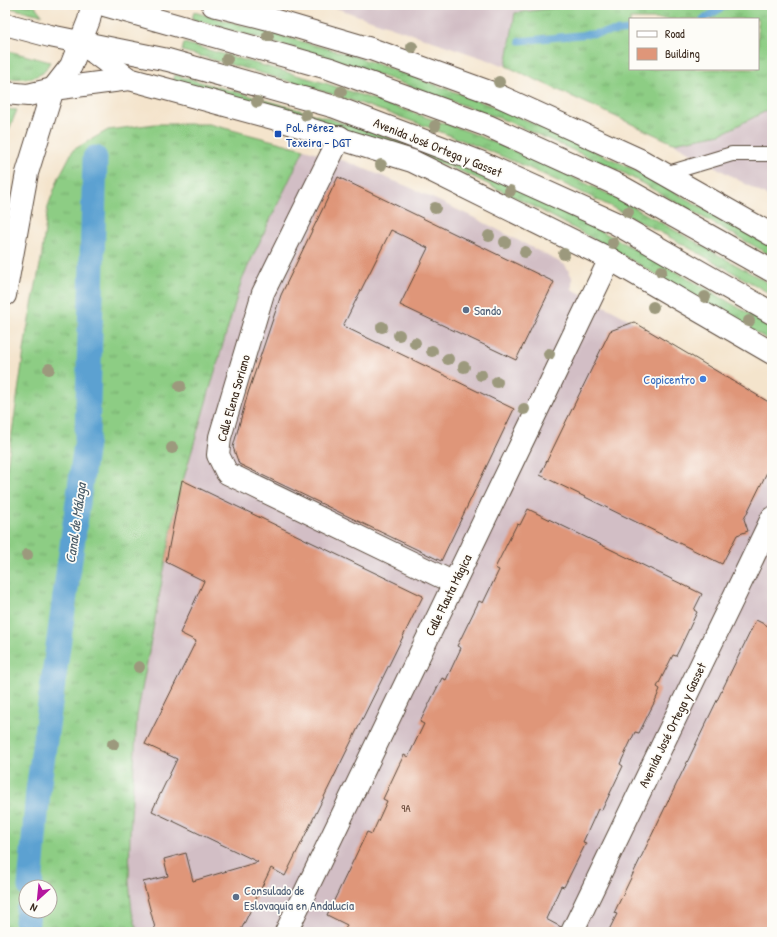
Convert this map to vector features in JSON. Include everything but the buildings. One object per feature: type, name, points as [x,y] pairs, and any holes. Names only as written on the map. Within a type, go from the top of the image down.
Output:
[{"type":"street","points":[[5,295],[27,173],[54,89],[70,66],[89,20],[92,5]]},
{"type":"street","points":[[104,5],[331,69],[488,126],[620,186],[772,271]]},
{"type":"street","points":[[213,5],[275,13],[494,94],[640,160],[772,235]]},
{"type":"street","name":"Avenida José Ortega y Gasset","points":[[5,24],[50,36],[168,60],[335,107],[480,162],[616,223],[772,313]]},
{"type":"street","name":"Avenida José Ortega y Gasset","points":[[80,42],[129,79],[340,138],[412,162],[610,259],[772,353]]},
{"type":"street","name":"Avenida José Ortega y Gasset","points":[[5,93],[28,95],[54,89],[129,79]]},
{"type":"street","name":"Calle Elena Soriano","points":[[340,138],[263,293],[220,438],[218,455],[227,473],[454,583]]},
{"type":"street","name":"Calle Flauta Mágica","points":[[286,932],[610,259]]},
{"type":"street","name":"Avenida José Ortega y Gasset","points":[[572,932],[772,518]]},
{"type":"lane","points":[[665,174],[732,154],[772,154]]},
{"type":"shaded area","points":[[327,5],[772,5],[772,199],[673,143],[506,66]]},
{"type":"shaded area","points":[[304,149],[345,161],[409,187],[479,220],[565,265],[572,277],[572,289],[634,322],[772,404],[772,932],[138,932],[132,912],[129,881],[130,833],[137,716],[176,505],[242,279]]},
{"type":"green space","points":[[5,5],[34,5],[42,15],[5,7]]},
{"type":"green space","points":[[579,5],[772,5],[772,108],[721,134],[673,143],[506,66],[515,13]]},
{"type":"green space","points":[[194,12],[354,56],[508,112],[627,166],[772,246],[772,256],[622,172],[507,121],[351,65],[192,19]]},
{"type":"green space","points":[[184,43],[325,83],[467,131],[536,160],[619,199],[772,285],[772,295],[660,232],[583,193],[504,157],[359,103],[289,81],[182,51]]},
{"type":"green space","points":[[5,50],[50,62],[43,73],[32,78],[5,79]]},
{"type":"green space","points":[[175,75],[376,133],[452,161],[499,181],[592,226],[772,327],[772,342],[614,250],[529,204],[467,174],[403,148],[173,81]]},
{"type":"green space","points":[[5,109],[17,110],[8,132],[5,152]]},
{"type":"green space","points":[[155,124],[209,124],[304,149],[242,279],[176,505],[137,716],[130,833],[129,881],[132,912],[138,932],[5,932],[5,481],[27,330],[41,260],[48,206],[59,177],[73,150],[108,130]]},
{"type":"waterway","points":[[705,18],[727,5]]},
{"type":"waterway","points":[[520,41],[629,30]]},
{"type":"waterway","name":"Canal de Málaga","points":[[31,879],[38,791],[87,437],[95,158]]},
{"type":"waterway","name":"Canal de Málaga","points":[[26,932],[27,919]]},
{"type":"place","name":"Pol. Pérez Texeira - DGT","points":[[278,134]]},
{"type":"place","name":"Sando","points":[[466,310]]},
{"type":"place","name":"Copicentro","points":[[703,379]]},
{"type":"place","name":"Consulado de Eslovaquia en Andalucía","points":[[236,897]]}]
